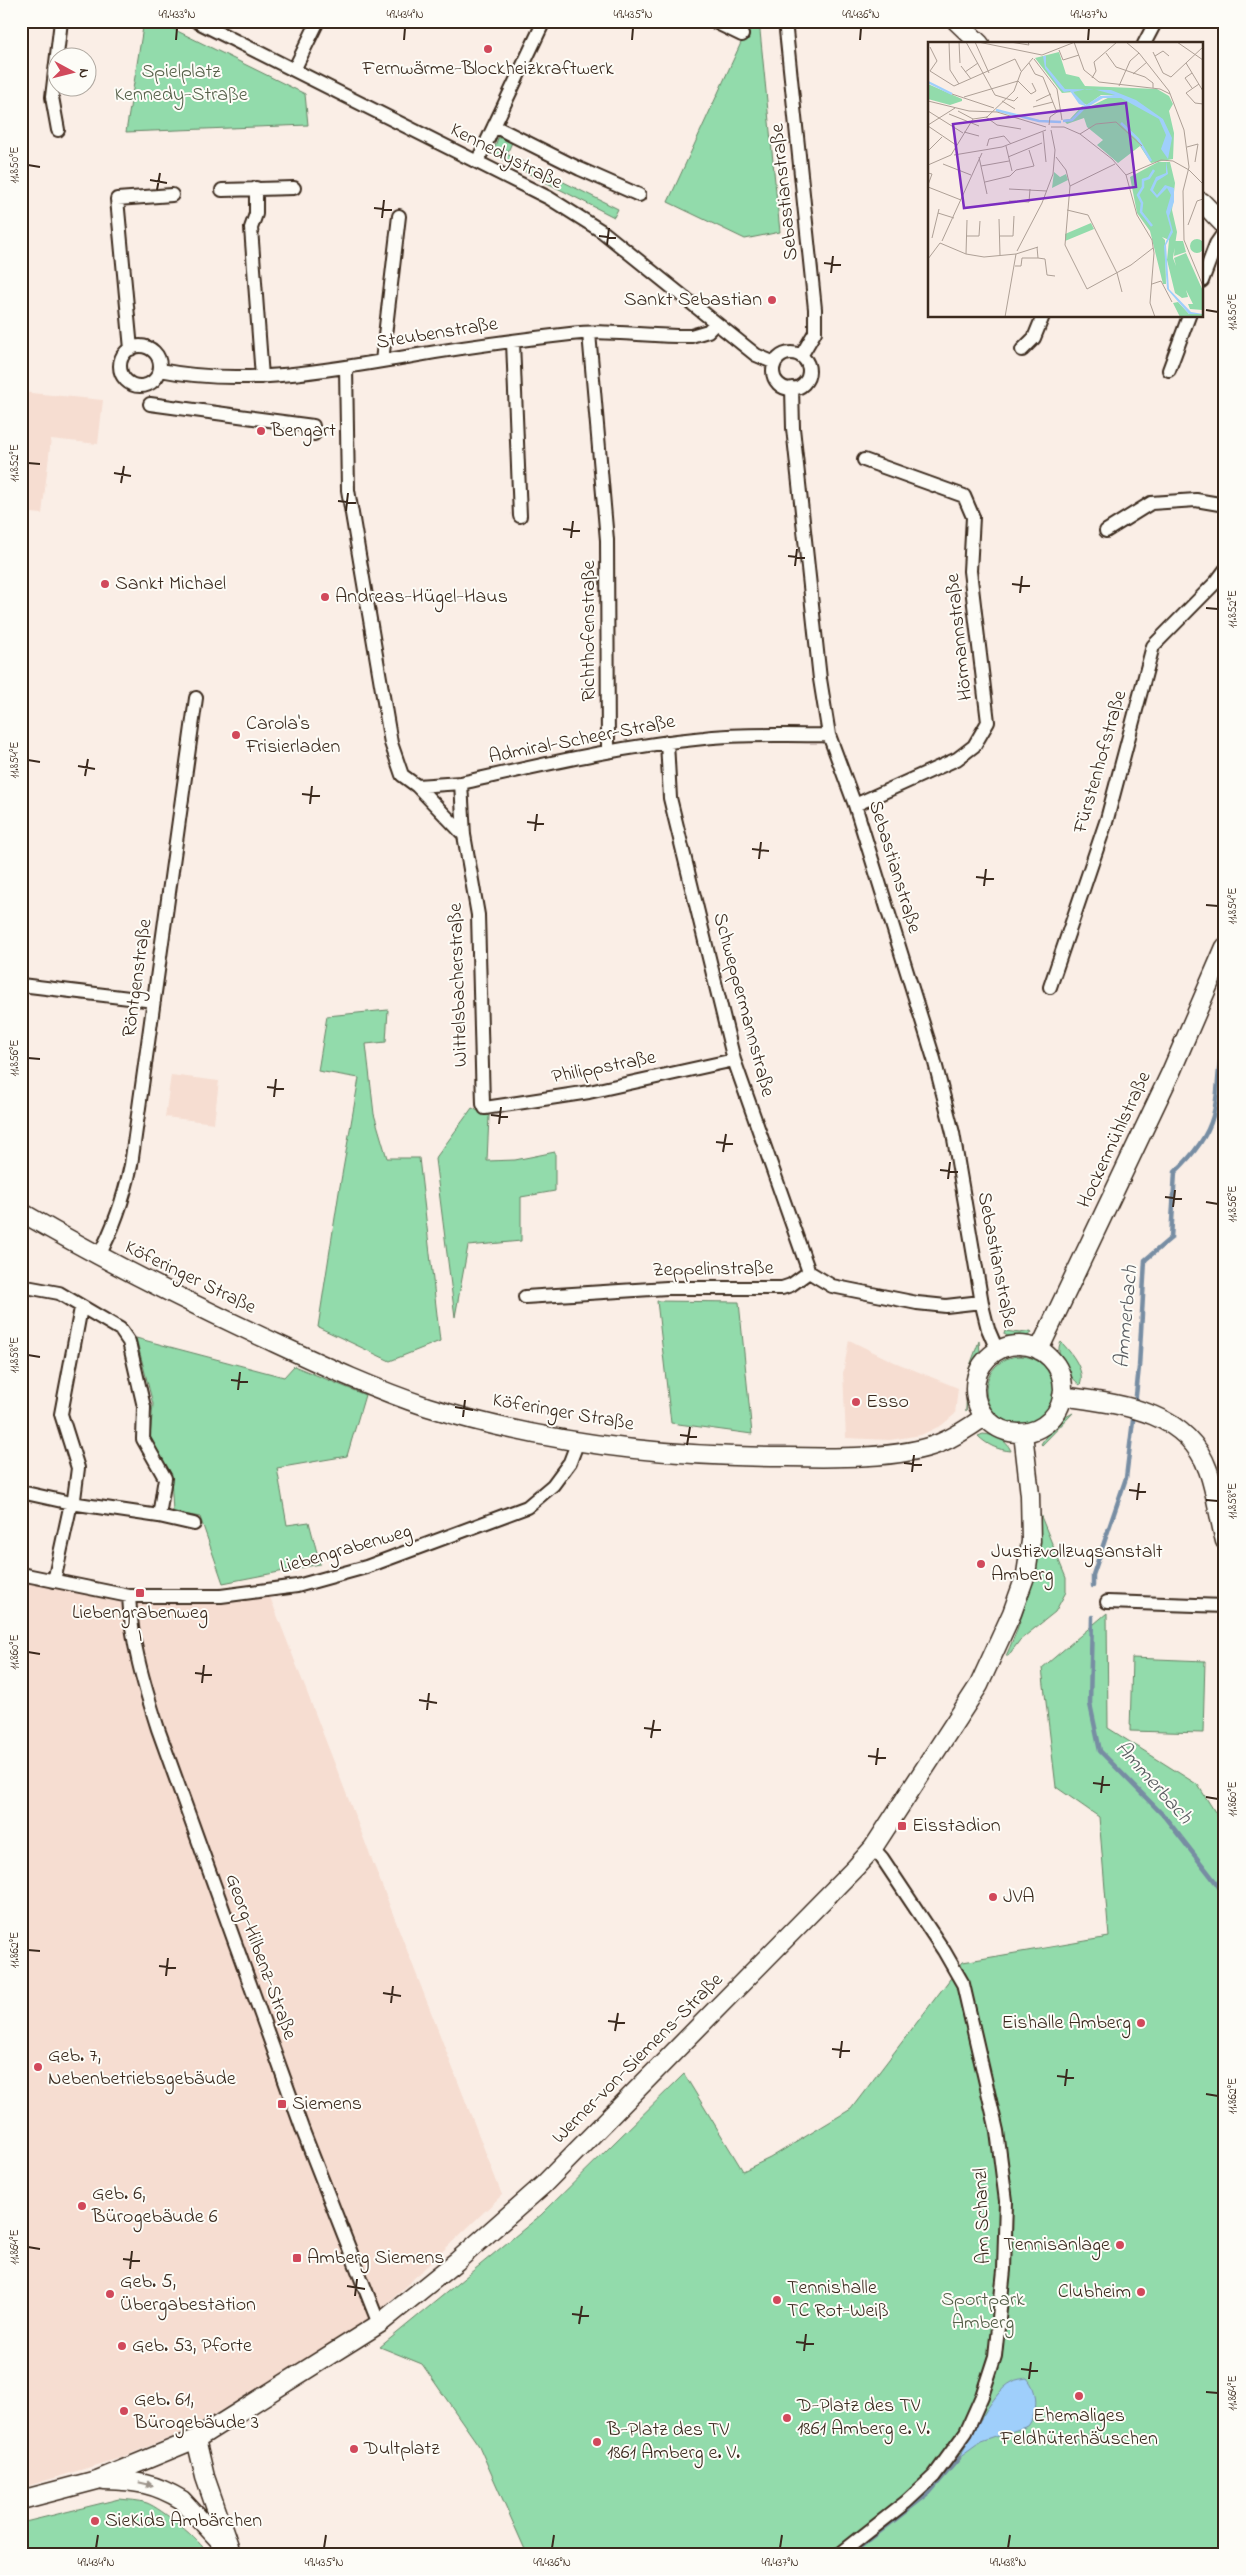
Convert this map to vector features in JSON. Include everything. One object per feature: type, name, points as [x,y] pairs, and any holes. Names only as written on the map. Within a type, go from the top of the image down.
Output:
[{"type":"main road","points":[[956,21],[978,42]]},
{"type":"main road","points":[[1204,204],[1225,226]]},
{"type":"main road","name":"Hockermühlstraße","points":[[1040,1350],[1171,1072],[1225,947]]},
{"type":"main road","name":"Köferinger Straße","points":[[21,1212],[98,1257],[295,1352],[402,1397],[505,1427],[578,1441],[745,1457],[871,1455],[904,1452],[938,1444],[966,1431],[984,1417]]},
{"type":"main road","points":[[1012,1345],[1027,1346],[1040,1350],[1049,1356],[1058,1369],[1063,1385],[1058,1410],[1049,1421],[1038,1429],[1023,1433],[1010,1433],[997,1428],[984,1417],[975,1395],[975,1382],[979,1369],[987,1358],[997,1350],[1012,1345]]},
{"type":"main road","points":[[1062,1396],[1118,1404],[1152,1414],[1185,1434],[1196,1447],[1208,1469],[1225,1541]]},
{"type":"main road","name":"Werner-von-Siemens-Straße","points":[[21,2500],[97,2480],[196,2439],[378,2324],[458,2261],[543,2185],[760,1966],[873,1848],[979,1685],[1012,1614],[1026,1574],[1031,1541],[1030,1494],[1023,1433]]},
{"type":"main road","points":[[196,2439],[205,2477],[231,2554]]},
{"type":"main road","points":[[97,2480],[146,2483],[173,2494],[182,2500],[231,2554]]},
{"type":"street","points":[[58,130],[52,98],[61,21]]},
{"type":"street","name":"Kennedystraße","points":[[196,21],[549,198],[603,232],[756,355],[775,363]]},
{"type":"street","points":[[294,70],[318,21]]},
{"type":"street","points":[[477,162],[544,21]]},
{"type":"street","points":[[713,21],[742,35]]},
{"type":"street","name":"Sebastianstraße","points":[[786,21],[815,309],[815,332],[801,356]]},
{"type":"street","points":[[1145,42],[1156,21]]},
{"type":"street","points":[[494,126],[580,169],[639,195]]},
{"type":"street","points":[[256,188],[256,214],[251,228],[262,377]]},
{"type":"street","points":[[222,190],[294,188]]},
{"type":"street","points":[[131,349],[117,199],[172,196]]},
{"type":"street","points":[[382,361],[399,216]]},
{"type":"street","points":[[1204,277],[1216,244],[1225,231]]},
{"type":"street","points":[[1022,350],[1034,338],[1042,318]]},
{"type":"street","points":[[1169,370],[1188,318]]},
{"type":"street","name":"Steubenstraße","points":[[160,370],[196,377],[262,377],[346,368],[513,342],[589,333],[691,336],[708,331],[716,323]]},
{"type":"street","name":"Richthofenstraße","points":[[589,333],[607,540],[608,750]]},
{"type":"street","points":[[513,342],[520,516]]},
{"type":"street","points":[[138,347],[152,350],[160,363],[160,370],[157,376],[149,384],[142,386],[131,384],[122,374],[120,366],[125,354],[131,349],[138,347]]},
{"type":"street","points":[[791,353],[801,356],[808,365],[808,376],[802,384],[792,388],[783,386],[776,380],[773,370],[775,363],[785,354],[791,353]]},
{"type":"street","points":[[346,368],[348,490],[391,743],[402,775],[417,786],[464,835]]},
{"type":"street","name":"Sebastianstraße","points":[[792,388],[793,428],[820,679],[829,735],[855,805],[941,1087],[953,1133],[981,1302],[988,1329],[997,1350]]},
{"type":"street","points":[[150,404],[313,426],[314,434]]},
{"type":"street","name":"Hörmannstraße","points":[[855,805],[957,758],[974,746],[988,722],[970,571],[974,517],[964,496],[864,460]]},
{"type":"street","points":[[1106,531],[1151,503],[1196,500],[1225,505]]},
{"type":"street","name":"Fürstenhofstraße","points":[[1050,986],[1107,819],[1153,646],[1216,582],[1225,570]]},
{"type":"street","name":"Röntgenstraße","points":[[98,1257],[110,1236],[124,1196],[131,1165],[196,698]]},
{"type":"street","name":"Admiral-Scheer-Straße","points":[[461,782],[608,750],[706,737],[829,735]]},
{"type":"street","name":"Schweppermannstraße","points":[[667,742],[670,798],[734,1060],[809,1272]]},
{"type":"street","points":[[417,786],[461,782]]},
{"type":"street","name":"Wittelsbacherstraße","points":[[461,782],[464,835],[478,915],[483,1104]]},
{"type":"street","points":[[21,984],[154,1002]]},
{"type":"street","name":"Philippstraße","points":[[483,1104],[485,1108],[589,1092],[734,1060]]},
{"type":"street","points":[[809,1272],[819,1280],[832,1286],[917,1303],[946,1306],[981,1302]]},
{"type":"street","name":"Zeppelinstraße","points":[[525,1297],[667,1288],[782,1288],[791,1285],[809,1272]]},
{"type":"street","points":[[21,1286],[59,1293],[120,1329],[129,1342],[144,1407],[143,1439],[165,1478],[160,1516]]},
{"type":"street","points":[[54,1581],[70,1504],[74,1498],[78,1468],[61,1414],[82,1308]]},
{"type":"street","name":"Liebengrabenweg","points":[[21,1574],[129,1596],[221,1596],[297,1586],[366,1567],[527,1508],[553,1485],[570,1462],[578,1441]]},
{"type":"street","points":[[21,1492],[70,1504],[160,1516],[194,1524]]},
{"type":"street","name":"Georg-Hilbenz-Straße","points":[[129,1596],[134,1638],[144,1683],[158,1729],[303,2131],[378,2324]]},
{"type":"street","points":[[1107,1602],[1225,1606]]},
{"type":"street","name":"Am Schanzl","points":[[840,2554],[906,2502],[934,2476],[966,2432],[982,2396],[995,2356],[1004,2270],[1006,2201],[997,2131],[963,1984],[944,1951],[882,1858],[873,1848]]},
{"type":"shaded area","points":[[21,392],[103,400],[98,444],[51,439],[42,514],[21,512]]},
{"type":"shaded area","points":[[171,1075],[219,1081],[214,1123],[165,1117]]},
{"type":"shaded area","points":[[849,1340],[892,1361],[958,1388],[955,1414],[942,1425],[921,1435],[890,1440],[846,1438],[843,1373]]},
{"type":"shaded area","points":[[21,1578],[126,1604],[270,1597],[502,2195],[372,2318],[189,2430],[117,2459],[21,2488]]},
{"type":"green space","name":"Spielplatz Kennedy-Straße","points":[[144,21],[157,21],[305,94],[308,125],[126,132]]},
{"type":"green space","points":[[751,21],[759,21],[780,232],[745,239],[668,202]]},
{"type":"green space","points":[[503,137],[513,140],[507,154],[618,209],[614,217],[504,161],[496,154],[494,149],[498,138]]},
{"type":"green space","points":[[388,1010],[386,1042],[366,1044],[374,1114],[387,1158],[419,1158],[440,1341],[390,1361],[318,1327],[359,1078],[318,1071],[327,1016]]},
{"type":"green space","points":[[472,1108],[489,1116],[487,1161],[515,1160],[555,1152],[555,1191],[521,1197],[521,1241],[468,1246],[455,1317],[435,1159]]},
{"type":"green space","points":[[657,1301],[739,1302],[752,1434],[671,1423]]},
{"type":"green space","points":[[1005,1331],[1020,1333],[1031,1331],[1032,1333],[1022,1338],[1014,1338],[1004,1334]]},
{"type":"green space","points":[[136,1338],[284,1377],[294,1366],[365,1395],[347,1456],[277,1468],[287,1525],[309,1522],[320,1564],[223,1583],[200,1517],[173,1512],[171,1476],[150,1438],[153,1404]]},
{"type":"green space","points":[[979,1341],[980,1352],[970,1376],[966,1411],[967,1374]]},
{"type":"green space","points":[[1061,1342],[1073,1356],[1079,1368],[1081,1374],[1080,1385],[1067,1371],[1061,1359],[1059,1347]]},
{"type":"green space","points":[[1020,1356],[1033,1359],[1044,1366],[1051,1377],[1054,1390],[1051,1403],[1044,1414],[1033,1421],[1020,1424],[1007,1421],[996,1414],[989,1403],[986,1390],[989,1377],[996,1366],[1007,1359]]},
{"type":"green space","points":[[1073,1413],[1042,1445],[1041,1444],[1055,1426]]},
{"type":"green space","points":[[983,1434],[1000,1438],[1011,1451],[1002,1450],[985,1442],[978,1436]]},
{"type":"green space","points":[[1040,1514],[1066,1578],[1066,1592],[1055,1612],[1020,1640],[1008,1656],[1006,1656],[1026,1604],[1035,1569]]},
{"type":"green space","name":"Sportpark Amberg","points":[[1107,1613],[1108,1728],[1198,1785],[1225,1828],[1225,2554],[527,2554],[479,2446],[422,2364],[380,2347],[541,2215],[684,2074],[743,2171],[770,2158],[851,2109],[963,1962],[1109,1937],[1099,1817],[1056,1787],[1042,1668]]},
{"type":"green space","points":[[1132,1658],[1205,1661],[1203,1733],[1130,1731]]},
{"type":"green space","points":[[119,2499],[141,2501],[154,2506],[189,2533],[208,2554],[21,2554],[21,2523]]},
{"type":"water","points":[[1027,2378],[1031,2383],[1036,2401],[1034,2414],[1028,2426],[981,2442],[959,2458],[982,2416],[997,2395],[1014,2381]]},
{"type":"waterway","name":"Ammerbach","points":[[1135,1405],[1145,1260],[1171,1238],[1175,1172],[1198,1147],[1207,1132],[1217,1097],[1220,1058],[1225,1039]]},
{"type":"waterway","name":"Ammerbach","points":[[1093,1586],[1093,1575],[1126,1478],[1134,1412]]},
{"type":"waterway","name":"Ammerbach","points":[[1092,1617],[1090,1704],[1100,1751],[1164,1816],[1217,1884],[1225,1898]]},
{"type":"waterway","points":[[851,2554],[929,2493],[959,2458]]},
{"type":"place","name":"Fernwärme-Blockheizkraftwerk","points":[[488,49]]},
{"type":"place","name":"Sankt Sebastian","points":[[772,300]]},
{"type":"place","name":"Bengart","points":[[261,431]]},
{"type":"place","name":"Sankt Michael","points":[[105,584]]},
{"type":"place","name":"Andreas-Hügel-Haus","points":[[325,597]]},
{"type":"place","name":"Carola's Frisierladen","points":[[236,735]]},
{"type":"place","name":"Esso","points":[[856,1402]]},
{"type":"place","name":"Justizvollzugsanstalt Amberg","points":[[981,1564]]},
{"type":"place","name":"Liebengrabenweg I","points":[[140,1593]]},
{"type":"place","name":"Eisstadion","points":[[902,1826]]},
{"type":"place","name":"JVA","points":[[993,1897]]},
{"type":"place","name":"Eishalle Amberg","points":[[1141,2023]]},
{"type":"place","name":"Geb. 7, Nebenbetriebsgebäude","points":[[38,2067]]},
{"type":"place","name":"Siemens","points":[[282,2104]]},
{"type":"place","name":"Geb. 6, Bürogebäude 6","points":[[82,2206]]},
{"type":"place","name":"Tennisanlage","points":[[1120,2245]]},
{"type":"place","name":"Amberg Siemens","points":[[297,2258]]},
{"type":"place","name":"Clubheim","points":[[1141,2292]]},
{"type":"place","name":"Geb. 5, Übergabestation","points":[[110,2294]]},
{"type":"place","name":"Tennishalle TC Rot-Weiß","points":[[777,2300]]},
{"type":"place","name":"Geb. 53, Pforte","points":[[122,2346]]},
{"type":"place","name":"Ehemaliges Feldhüterhäuschen","points":[[1079,2396]]},
{"type":"place","name":"Geb. 61, Bürogebäude 3","points":[[124,2411]]},
{"type":"place","name":"D-Platz des TV 1861 Amberg e. V.","points":[[787,2418]]},
{"type":"place","name":"B-Platz des TV 1861 Amberg e. V.","points":[[597,2442]]},
{"type":"place","name":"Dultplatz","points":[[354,2449]]},
{"type":"place","name":"SieKids Ambärchen","points":[[95,2521]]}]
